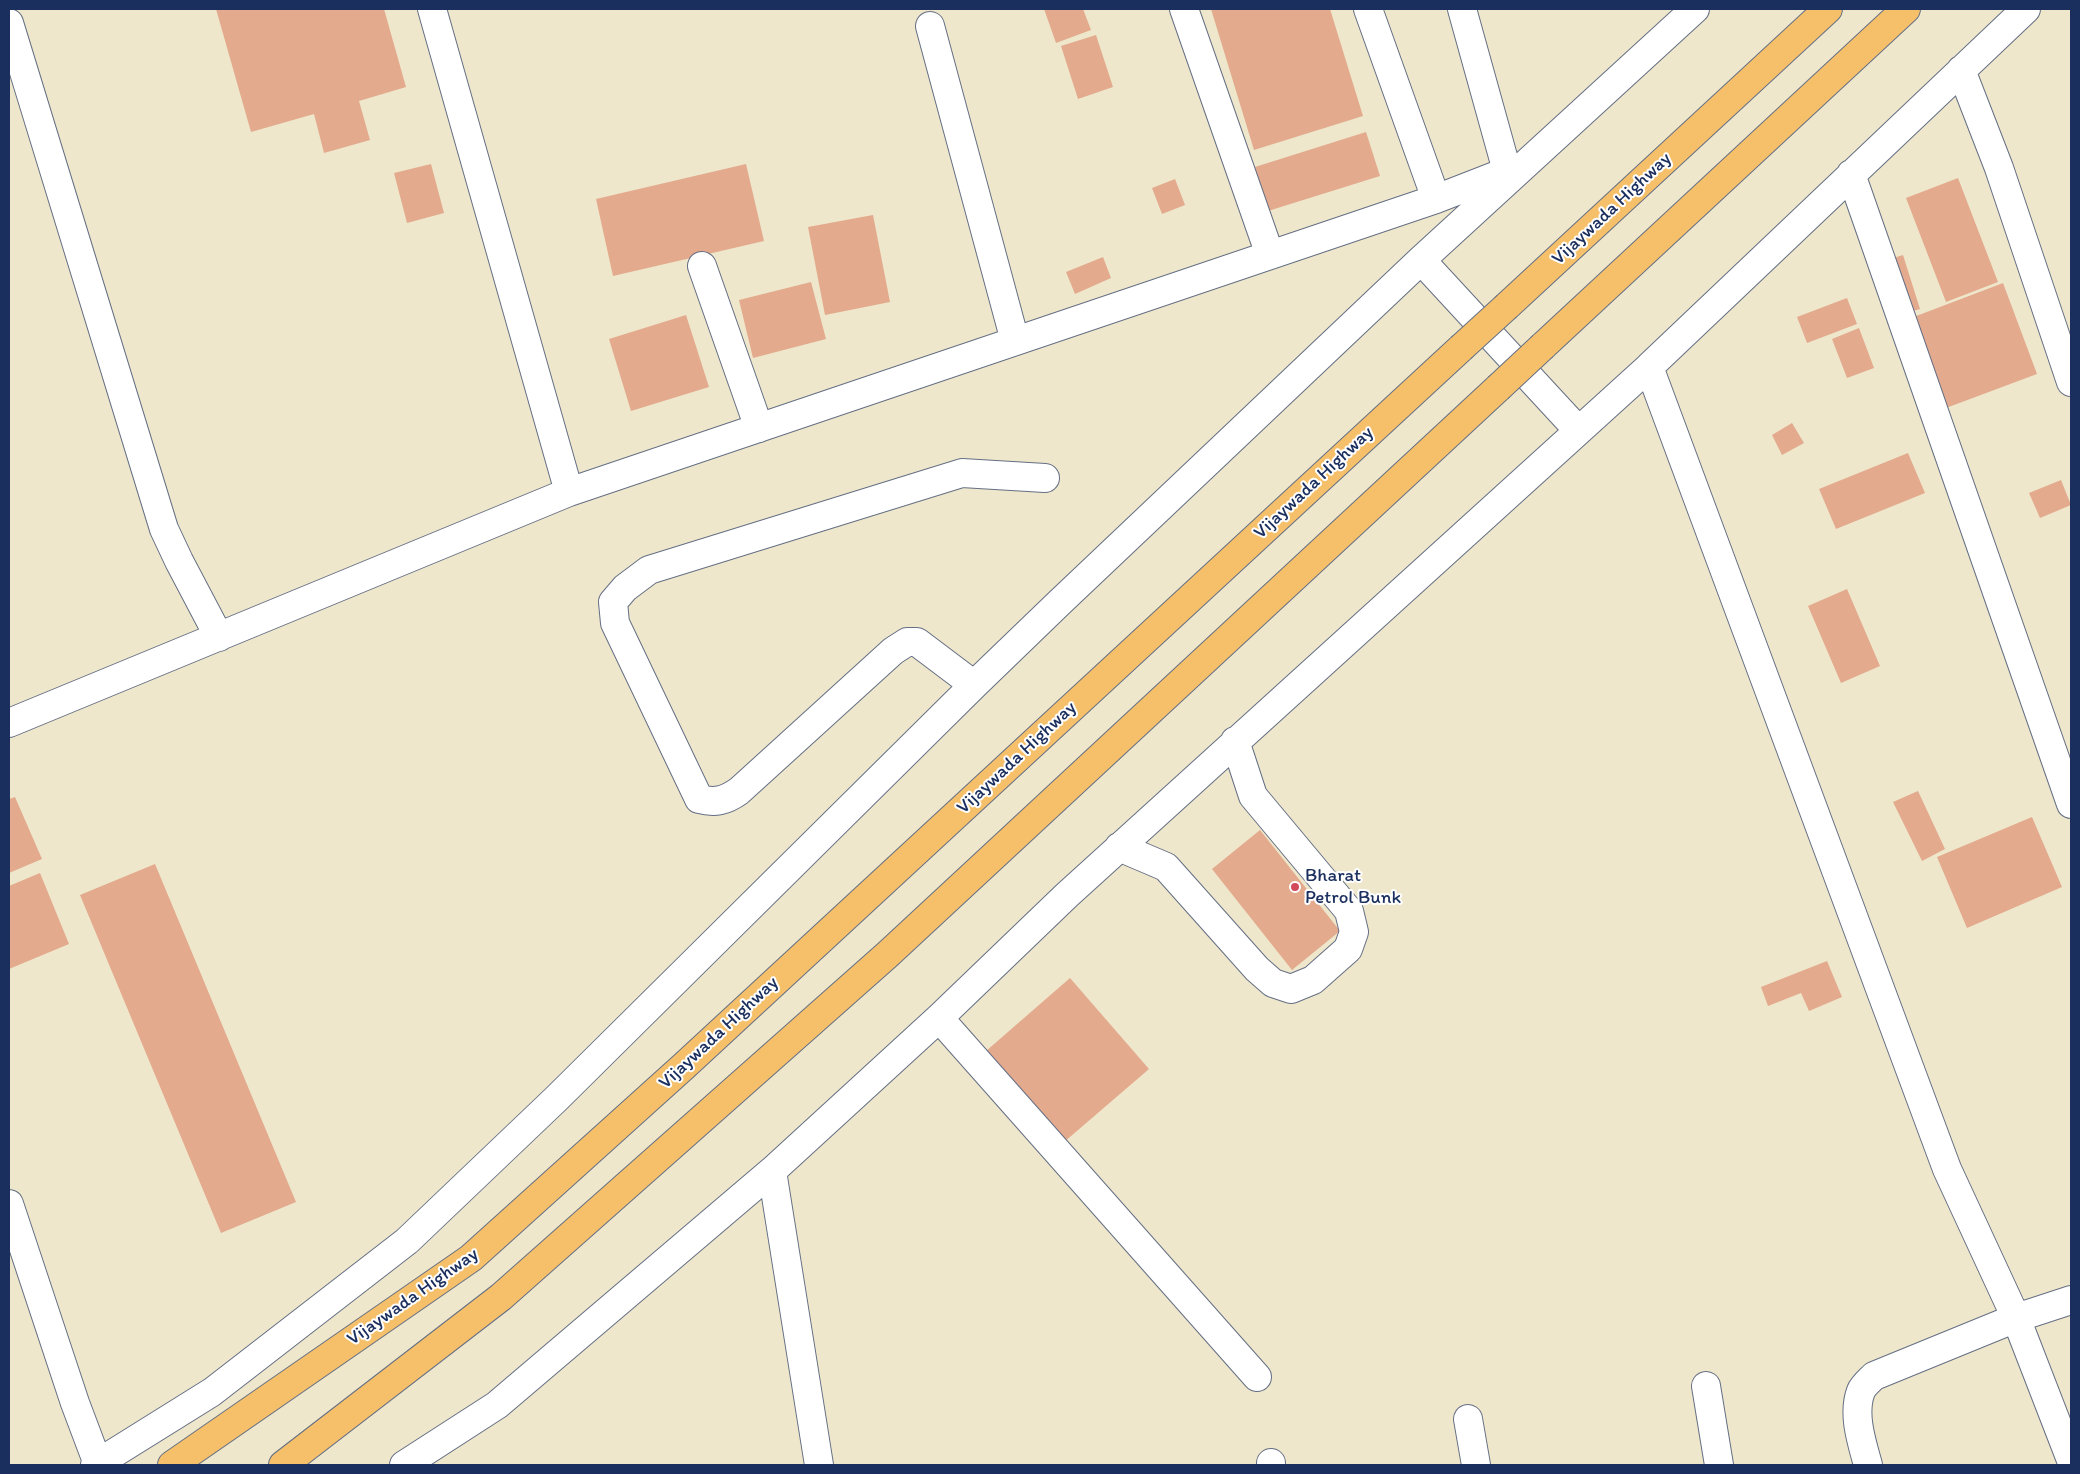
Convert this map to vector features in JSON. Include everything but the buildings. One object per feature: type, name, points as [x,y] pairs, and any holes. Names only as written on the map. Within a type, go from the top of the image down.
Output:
[{"type":"highway","name":"Vijaywada Highway","points":[[172,1465],[471,1258],[684,1066],[1828,9]]},
{"type":"highway","points":[[283,1465],[501,1297],[887,955],[1906,9]]},
{"type":"street","points":[[432,9],[569,492]]},
{"type":"street","points":[[1184,9],[1270,255]]},
{"type":"street","points":[[1368,9],[1436,198]]},
{"type":"street","points":[[1462,9],[1517,167]]},
{"type":"street","points":[[9,1204],[96,1464],[212,1392],[406,1241],[556,1099],[974,685],[1517,167],[1695,9]]},
{"type":"street","points":[[404,1465],[497,1405],[772,1171],[939,1018],[1060,901],[1648,367],[2026,9]]},
{"type":"street","points":[[9,23],[164,529],[219,637]]},
{"type":"street","points":[[930,26],[1015,341]]},
{"type":"street","points":[[1961,70],[1999,168],[2071,382]]},
{"type":"street","points":[[9,723],[569,492],[1270,255],[1436,198],[1517,167]]},
{"type":"street","points":[[1851,174],[2071,804]]},
{"type":"street","points":[[1421,260],[1578,430]]},
{"type":"street","points":[[702,266],[759,428]]},
{"type":"street","points":[[1648,367],[1947,1169],[2016,1318],[2071,1460]]},
{"type":"street","points":[[974,685],[917,642],[907,642],[893,652],[739,792],[727,799],[713,802],[699,799],[615,623],[613,602],[626,588],[649,570],[962,473],[1045,478]]},
{"type":"street","points":[[1119,847],[1166,867],[1257,969],[1273,983],[1291,989],[1313,980],[1348,949],[1354,932],[1348,911],[1253,796],[1235,741]]},
{"type":"street","points":[[939,1018],[1257,1377]]},
{"type":"street","points":[[772,1171],[819,1465]]},
{"type":"street","points":[[1868,1465],[1861,1442],[1858,1413],[1861,1390],[1874,1376],[2016,1318],[2071,1300]]},
{"type":"street","points":[[1706,1386],[1719,1465]]},
{"type":"street","points":[[1468,1419],[1476,1465]]},
{"type":"place","name":"Bharat Petrol Bunk","points":[[1295,887]]}]
